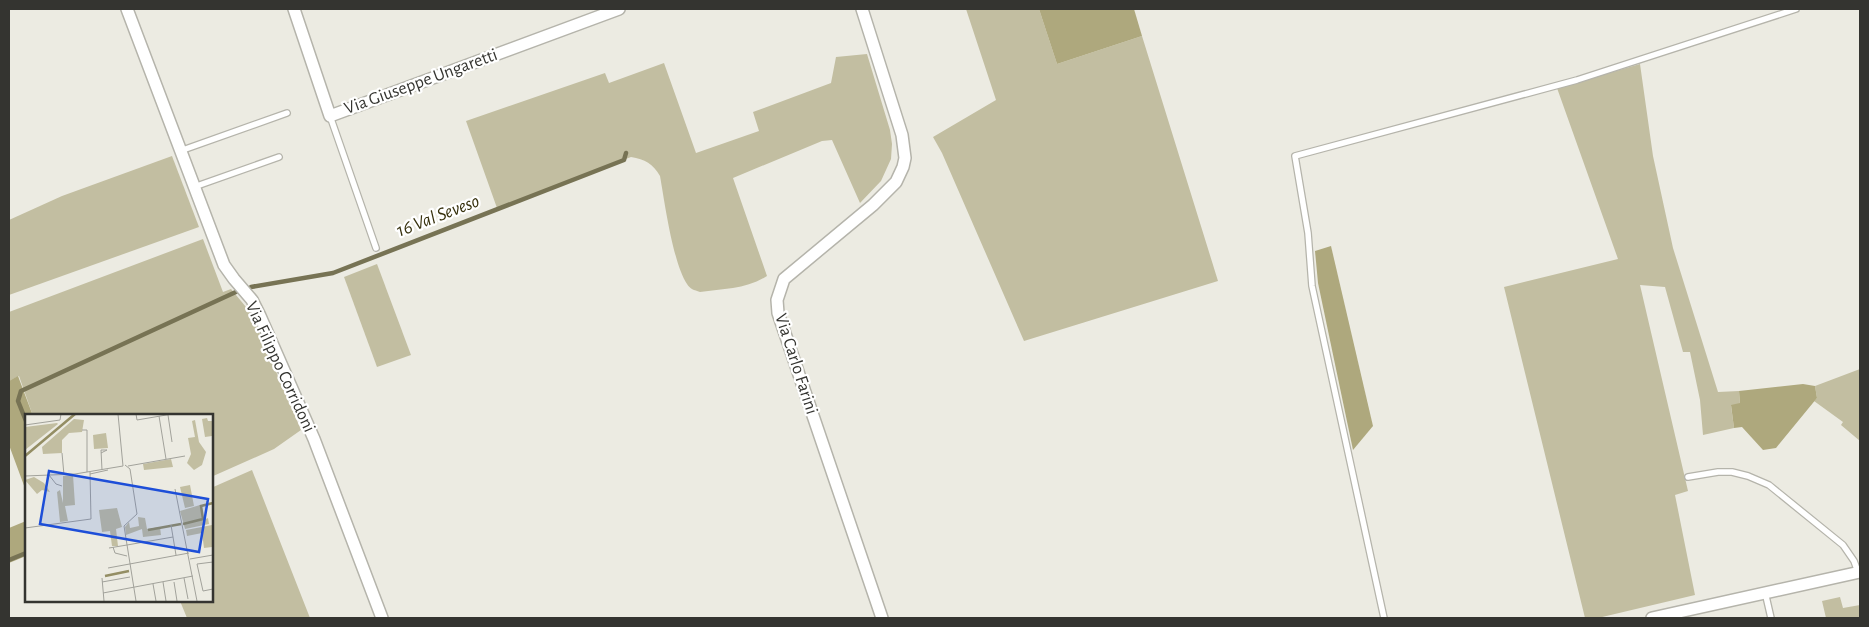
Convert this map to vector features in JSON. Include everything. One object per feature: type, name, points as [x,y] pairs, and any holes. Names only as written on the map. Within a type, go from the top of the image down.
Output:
[{"type":"street","name":"Via Filippo Corridoni","points":[[127,9],[227,270],[252,300],[287,378],[314,439],[382,618]]},
{"type":"street","name":"Via Giuseppe Ungaretti","points":[[294,9],[330,116],[619,9]]},
{"type":"street","name":"Via Carlo Farini","points":[[862,9],[902,135],[905,158],[903,167],[896,182],[874,205],[784,279],[777,300],[778,313],[882,618]]},
{"type":"street","points":[[1652,618],[1690,614],[1765,592],[1859,572]]},
{"type":"lane","points":[[1384,618],[1312,286],[1308,233],[1295,156],[1577,80],[1796,9]]},
{"type":"lane","points":[[180,151],[287,113]]},
{"type":"lane","points":[[330,116],[376,248]]},
{"type":"lane","points":[[194,187],[279,157]]},
{"type":"lane","points":[[1688,478],[1718,472],[1732,472],[1748,476],[1769,485],[1842,545],[1854,560],[1859,572]]},
{"type":"lane","points":[[1765,592],[1771,618]]},
{"type":"shaded area","points":[[966,9],[1039,9],[1057,64],[1142,36],[1218,281],[1024,341],[942,153],[933,137],[996,100]]},
{"type":"shaded area","points":[[1039,9],[1134,9],[1142,36],[1057,64]]},
{"type":"shaded area","points":[[867,54],[890,130],[892,144],[891,159],[881,181],[860,203],[832,140],[822,141],[733,178],[767,276],[751,284],[735,288],[700,292],[688,286],[674,248],[660,176],[648,163],[631,157],[497,208],[466,121],[605,73],[609,83],[664,63],[696,153],[759,131],[753,112],[831,83],[836,57]]},
{"type":"shaded area","points":[[1640,64],[1653,156],[1673,248],[1718,392],[1739,391],[1740,404],[1731,406],[1734,428],[1703,435],[1700,400],[1690,352],[1683,352],[1665,287],[1640,285],[1688,491],[1675,495],[1695,595],[1598,618],[1585,618],[1504,287],[1618,259],[1557,88]]},
{"type":"shaded area","points":[[172,156],[199,227],[9,295],[9,220],[62,196]]},
{"type":"shaded area","points":[[203,239],[223,292],[231,289],[251,313],[301,430],[274,449],[212,477],[212,414],[32,414],[19,376],[9,381],[9,312]]},
{"type":"shaded area","points":[[1331,246],[1373,426],[1353,450],[1318,283],[1315,251]]},
{"type":"shaded area","points":[[377,264],[411,355],[377,367],[344,277]]},
{"type":"shaded area","points":[[1860,369],[1860,441],[1841,425],[1843,422],[1814,401],[1817,398],[1815,386]]},
{"type":"shaded area","points":[[18,376],[32,414],[25,414],[25,488],[9,445],[9,381]]},
{"type":"shaded area","points":[[1803,384],[1815,386],[1817,398],[1776,448],[1763,450],[1742,427],[1734,428],[1731,405],[1740,403],[1739,391]]},
{"type":"shaded area","points":[[252,470],[310,618],[187,618],[180,602],[212,602],[212,488]]},
{"type":"shaded area","points":[[25,521],[25,556],[9,563],[9,528]]},
{"type":"shaded area","points":[[1840,597],[1843,608],[1860,605],[1860,618],[1826,618],[1822,601]]},
{"type":"waterway","name":"16 Val Seveso","points":[[251,287],[333,273],[624,160],[626,153]]},
{"type":"waterway","name":"16 Val Seveso","points":[[25,418],[18,401],[21,391],[238,291]]},
{"type":"waterway","name":"16 Val Seveso","points":[[9,560],[25,553]]}]
